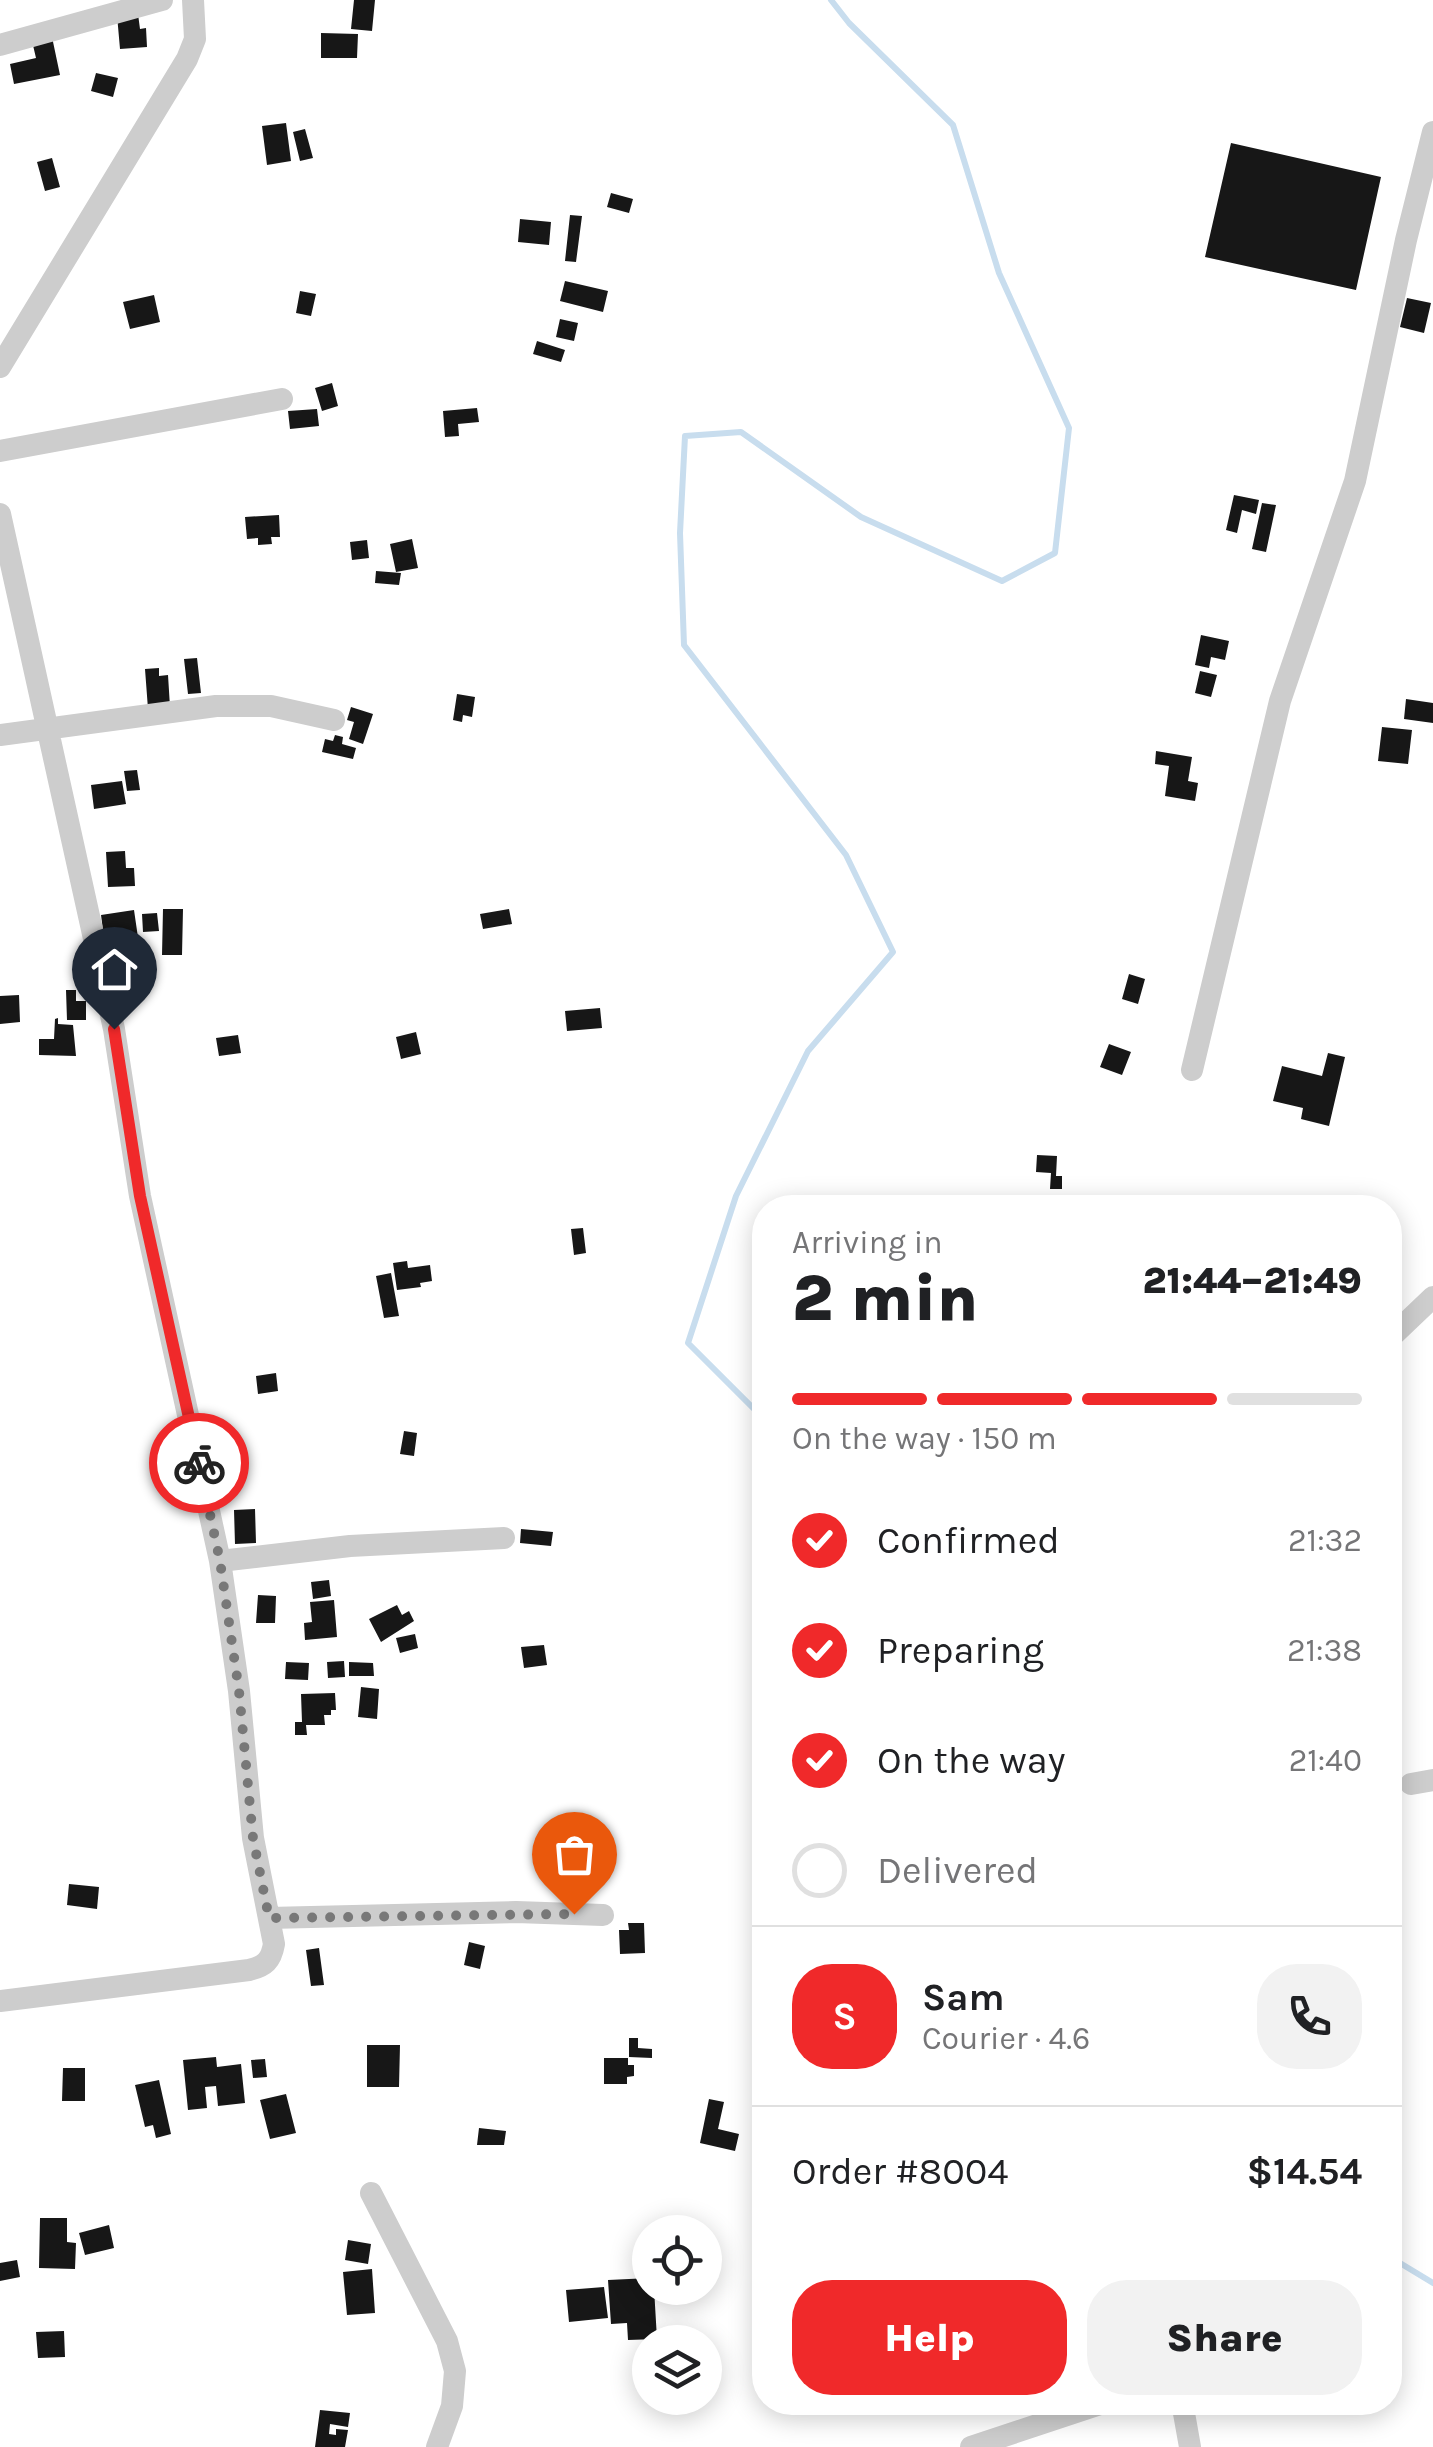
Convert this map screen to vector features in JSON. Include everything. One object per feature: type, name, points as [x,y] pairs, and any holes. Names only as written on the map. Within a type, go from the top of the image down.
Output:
[{"type":"street","points":[[0,44],[162,0]]},
{"type":"street","points":[[0,366],[187,59],[195,39],[193,0]]},
{"type":"street","points":[[1192,1070],[1280,701],[1355,482],[1433,132]]},
{"type":"street","points":[[0,451],[282,399]]},
{"type":"street","points":[[0,514],[114,1029],[140,1196],[220,1561],[239,1691],[253,1838],[274,1944],[271,1958],[264,1966],[0,2001]]},
{"type":"street","points":[[0,735],[172,710],[249,704],[334,720]]},
{"type":"street","points":[[1402,1327],[1433,1297]]},
{"type":"street","points":[[220,1561],[350,1546],[504,1538]]},
{"type":"street","points":[[269,1918],[516,1912],[603,1914]]},
{"type":"street","points":[[371,2192],[447,2341],[455,2371],[452,2406],[437,2447]]},
{"type":"street","points":[[971,2447],[1067,2415]]},
{"type":"street","points":[[1184,2415],[1190,2447]]},
{"type":"building","points":[[354,0],[375,0],[372,31],[351,29]]},
{"type":"building","points":[[138,14],[140,29],[146,28],[147,47],[120,49],[117,15]]},
{"type":"building","points":[[321,33],[358,34],[357,58],[321,58]]},
{"type":"building","points":[[52,37],[60,75],[14,84],[10,64],[36,58],[32,41]]},
{"type":"building","points":[[96,73],[118,78],[113,97],[91,91]]},
{"type":"building","points":[[286,123],[291,161],[267,165],[262,126]]},
{"type":"building","points":[[305,129],[313,158],[300,161],[293,132]]},
{"type":"building","points":[[1231,143],[1381,177],[1356,290],[1205,257]]},
{"type":"building","points":[[52,158],[60,187],[45,191],[37,162]]},
{"type":"building","points":[[611,193],[633,199],[629,213],[607,207]]},
{"type":"building","points":[[570,215],[582,216],[576,262],[565,261]]},
{"type":"building","points":[[520,219],[551,222],[549,245],[518,242]]},
{"type":"building","points":[[565,281],[608,291],[603,312],[560,301]]},
{"type":"building","points":[[300,291],[316,294],[311,316],[296,313]]},
{"type":"building","points":[[154,295],[160,322],[130,329],[123,302]]},
{"type":"building","points":[[1407,298],[1431,303],[1424,333],[1400,327]]},
{"type":"building","points":[[560,319],[578,323],[574,341],[556,337]]},
{"type":"building","points":[[537,341],[565,350],[561,362],[533,354]]},
{"type":"building","points":[[332,383],[338,406],[322,411],[315,388]]},
{"type":"building","points":[[477,408],[479,422],[458,424],[459,436],[445,437],[443,411]]},
{"type":"building","points":[[317,409],[319,426],[290,429],[288,411]]},
{"type":"building","points":[[1234,495],[1259,500],[1256,514],[1242,510],[1237,533],[1226,530]]},
{"type":"building","points":[[1262,503],[1276,505],[1266,552],[1252,549]]},
{"type":"building","points":[[279,515],[280,537],[271,537],[272,544],[258,545],[258,538],[247,539],[245,517]]},
{"type":"building","points":[[412,539],[418,568],[396,572],[390,544]]},
{"type":"building","points":[[367,540],[369,558],[352,560],[350,542]]},
{"type":"building","points":[[376,571],[401,573],[399,585],[375,583]]},
{"type":"building","points":[[1201,635],[1229,641],[1225,660],[1211,657],[1209,668],[1195,665]]},
{"type":"building","points":[[197,658],[201,693],[188,694],[184,659]]},
{"type":"building","points":[[159,668],[159,676],[168,675],[170,707],[148,709],[145,669]]},
{"type":"building","points":[[1200,671],[1217,675],[1211,697],[1195,693]]},
{"type":"building","points":[[457,694],[475,697],[472,717],[463,715],[462,722],[453,720]]},
{"type":"building","points":[[1406,699],[1433,703],[1433,723],[1404,719]]},
{"type":"building","points":[[351,707],[373,714],[363,744],[349,739],[354,722],[347,720]]},
{"type":"building","points":[[1382,727],[1412,730],[1408,764],[1378,761]]},
{"type":"building","points":[[335,735],[343,737],[342,744],[356,748],[353,759],[322,752],[325,739],[333,741]]},
{"type":"building","points":[[1156,751],[1192,757],[1188,781],[1198,783],[1195,801],[1165,796],[1169,766],[1155,764]]},
{"type":"building","points":[[137,770],[140,790],[127,791],[124,771]]},
{"type":"building","points":[[122,781],[126,804],[94,809],[91,785]]},
{"type":"building","points":[[125,851],[126,868],[134,868],[135,886],[108,887],[106,852]]},
{"type":"building","points":[[163,909],[183,909],[182,955],[162,955]]},
{"type":"building","points":[[509,909],[512,924],[483,929],[480,914]]},
{"type":"building","points":[[134,910],[145,986],[111,990],[101,915]]},
{"type":"building","points":[[157,913],[159,931],[143,932],[142,914]]},
{"type":"building","points":[[1129,974],[1145,979],[1138,1004],[1122,999]]},
{"type":"building","points":[[66,990],[76,990],[76,1001],[86,1001],[86,1020],[67,1020]]},
{"type":"building","points":[[19,995],[20,1022],[0,1024],[0,996]]},
{"type":"building","points":[[600,1008],[602,1028],[567,1031],[565,1011]]},
{"type":"building","points":[[58,1018],[58,1024],[73,1025],[76,1056],[39,1055],[39,1039],[54,1039]]},
{"type":"building","points":[[416,1032],[421,1054],[401,1059],[396,1037]]},
{"type":"building","points":[[238,1035],[241,1053],[219,1056],[216,1038]]},
{"type":"building","points":[[1109,1044],[1131,1052],[1122,1075],[1100,1067]]},
{"type":"building","points":[[1328,1053],[1345,1057],[1329,1126],[1301,1119],[1303,1108],[1273,1101],[1282,1066],[1322,1076]]},
{"type":"building","points":[[1037,1155],[1057,1156],[1056,1176],[1062,1176],[1062,1189],[1050,1189],[1051,1173],[1036,1172]]},
{"type":"building","points":[[583,1228],[586,1253],[574,1255],[571,1229]]},
{"type":"building","points":[[407,1261],[408,1268],[430,1265],[432,1281],[420,1283],[421,1287],[397,1290],[393,1263]]},
{"type":"building","points":[[391,1273],[399,1316],[384,1318],[376,1276]]},
{"type":"building","points":[[276,1373],[278,1391],[258,1394],[256,1376]]},
{"type":"building","points":[[404,1431],[417,1433],[414,1456],[400,1454]]},
{"type":"building","points":[[255,1509],[256,1543],[235,1544],[234,1510]]},
{"type":"building","points":[[521,1529],[553,1532],[551,1546],[520,1543]]},
{"type":"building","points":[[329,1580],[331,1596],[313,1599],[311,1582]]},
{"type":"building","points":[[258,1595],[276,1596],[275,1623],[256,1623]]},
{"type":"building","points":[[334,1600],[337,1637],[305,1640],[304,1623],[312,1622],[310,1602]]},
{"type":"building","points":[[397,1605],[402,1615],[409,1611],[414,1621],[381,1642],[369,1619]]},
{"type":"building","points":[[415,1634],[418,1648],[400,1653],[396,1638]]},
{"type":"building","points":[[544,1645],[547,1665],[524,1668],[521,1647]]},
{"type":"building","points":[[344,1661],[345,1677],[328,1678],[327,1662]]},
{"type":"building","points":[[286,1662],[309,1663],[308,1680],[285,1679]]},
{"type":"building","points":[[349,1662],[373,1663],[374,1676],[349,1676]]},
{"type":"building","points":[[361,1687],[379,1689],[377,1719],[358,1717]]},
{"type":"building","points":[[335,1693],[336,1710],[324,1715],[325,1725],[306,1725],[307,1735],[295,1735],[295,1722],[302,1722],[301,1694]]},
{"type":"building","points":[[69,1884],[99,1887],[97,1909],[67,1905]]},
{"type":"building","points":[[628,1923],[644,1923],[645,1953],[620,1954],[619,1930],[629,1930]]},
{"type":"building","points":[[469,1942],[485,1946],[480,1969],[464,1965]]},
{"type":"building","points":[[319,1948],[324,1985],[311,1986],[306,1950]]},
{"type":"building","points":[[629,2038],[638,2038],[638,2048],[652,2049],[652,2058],[629,2057]]},
{"type":"building","points":[[367,2045],[400,2045],[399,2087],[367,2087]]},
{"type":"building","points":[[216,2057],[217,2067],[241,2064],[245,2103],[218,2106],[216,2086],[205,2087],[207,2108],[188,2110],[183,2060]]},
{"type":"building","points":[[604,2058],[628,2058],[628,2065],[634,2065],[634,2076],[627,2077],[627,2084],[604,2084]]},
{"type":"building","points":[[265,2059],[267,2077],[253,2078],[251,2060]]},
{"type":"building","points":[[63,2068],[85,2068],[85,2101],[62,2101]]},
{"type":"building","points":[[159,2080],[171,2134],[156,2138],[153,2125],[145,2127],[135,2085]]},
{"type":"building","points":[[286,2094],[296,2133],[270,2139],[260,2100]]},
{"type":"building","points":[[709,2099],[724,2102],[718,2129],[739,2134],[735,2151],[700,2143]]},
{"type":"building","points":[[479,2128],[506,2131],[504,2145],[477,2145]]},
{"type":"building","points":[[40,2218],[67,2218],[67,2242],[76,2243],[75,2269],[39,2268]]},
{"type":"building","points":[[109,2225],[114,2248],[85,2255],[79,2233]]},
{"type":"building","points":[[348,2240],[371,2244],[368,2264],[345,2260]]},
{"type":"building","points":[[17,2260],[20,2277],[0,2281],[0,2263]]},
{"type":"building","points":[[372,2269],[375,2313],[347,2315],[343,2272]]},
{"type":"building","points":[[632,2279],[632,2305],[655,2305],[656,2325],[632,2325],[632,2340],[628,2340],[627,2323],[611,2324],[608,2280]]},
{"type":"building","points":[[604,2287],[608,2318],[569,2322],[566,2290]]},
{"type":"building","points":[[64,2331],[65,2357],[38,2358],[36,2332]]},
{"type":"building","points":[[320,2410],[350,2413],[348,2427],[330,2424],[329,2434],[336,2435],[336,2429],[348,2430],[345,2447],[315,2447]]},
{"type":"waterway","points":[[752,1407],[688,1343],[736,1196],[808,1051],[893,952],[846,855],[684,645],[680,533],[685,436],[741,432],[861,517],[1002,581],[1055,553],[1069,428],[999,273],[953,125],[849,23],[831,0]]},
{"type":"waterway","points":[[1402,2264],[1433,2283]]},
{"type":"way so far","points":[[199,1463],[220,1561],[239,1691],[253,1838],[269,1918],[574,1914]]},
{"type":"route","points":[[114,1029],[140,1196],[199,1463]]}]
